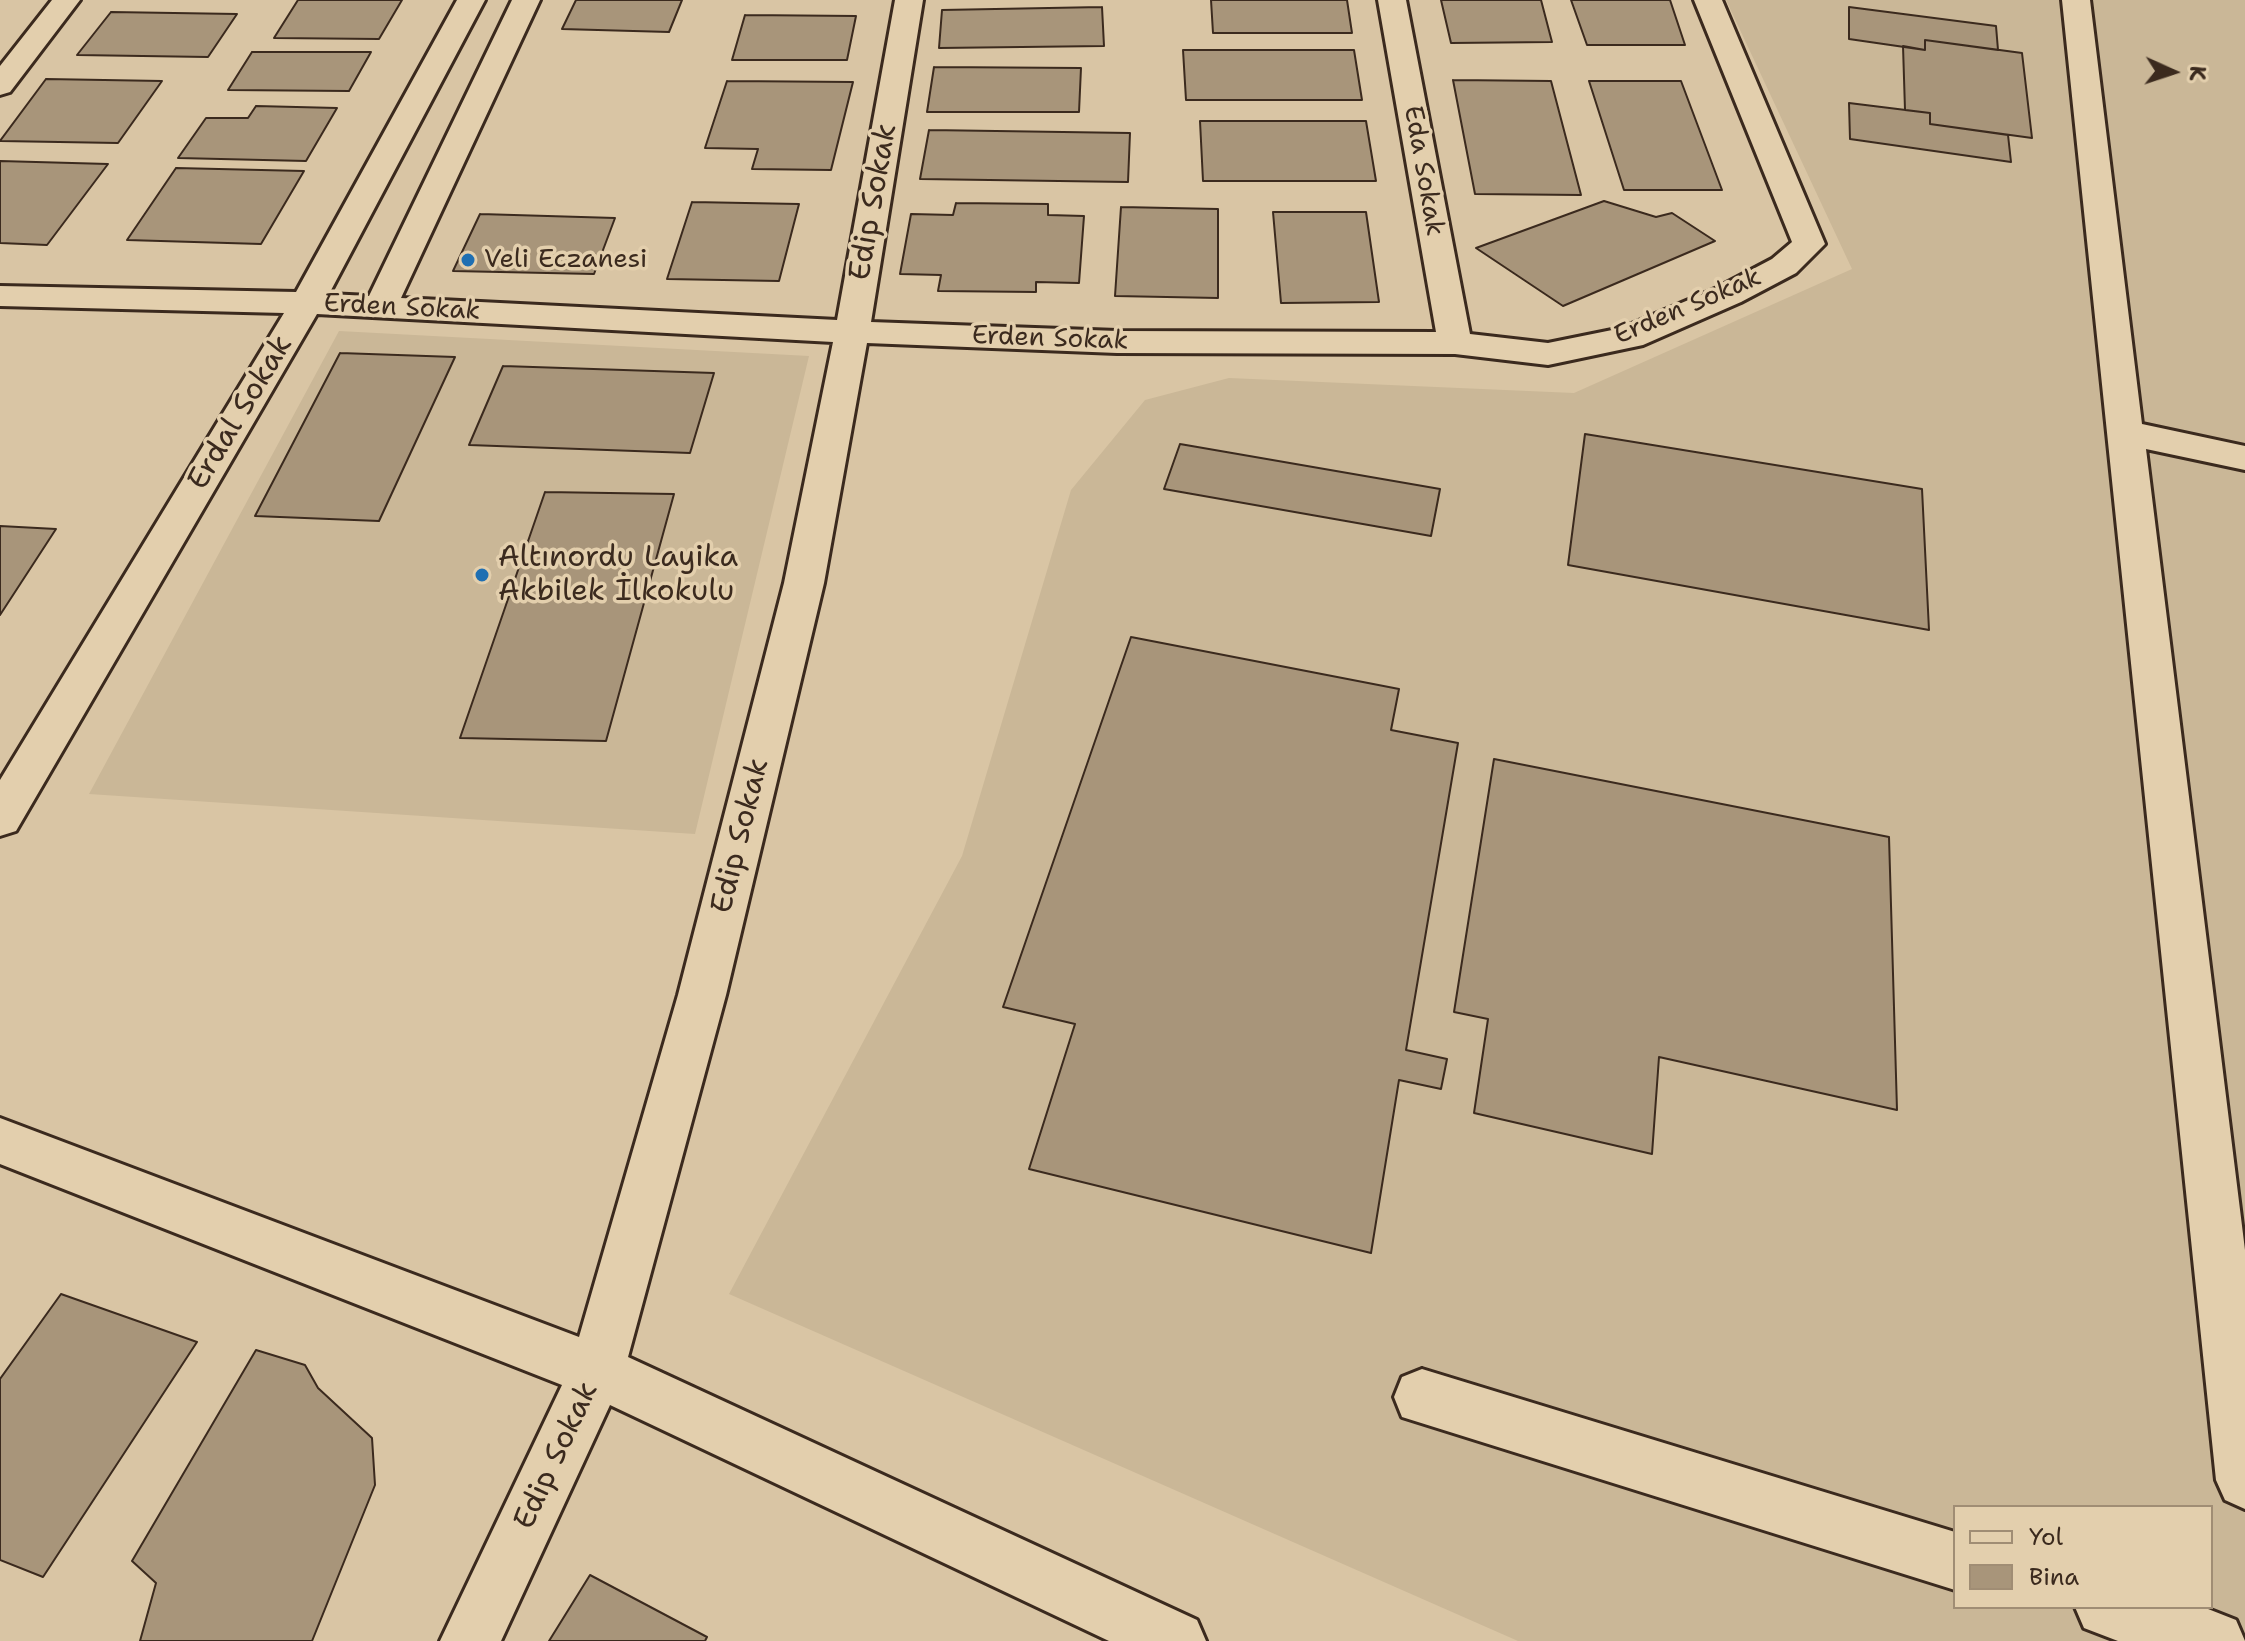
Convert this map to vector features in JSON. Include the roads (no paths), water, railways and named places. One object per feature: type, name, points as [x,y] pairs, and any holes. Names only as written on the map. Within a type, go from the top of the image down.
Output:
[{"type":"street","points":[[0,86],[66,0]]},
{"type":"street","name":"Erdal Sokak","points":[[0,818],[307,303],[471,0]]},
{"type":"street","points":[[380,307],[526,0]]},
{"type":"street","name":"Edip Sokak","points":[[470,1641],[597,1371],[702,995],[796,613],[852,332],[909,0]]},
{"type":"street","name":"Eda Sokak","points":[[1392,0],[1455,343]]},
{"type":"street","name":"Erden Sokak","points":[[0,296],[307,303],[852,332],[1117,342],[1455,343],[1548,354],[1631,337],[1729,295],[1784,266],[1809,244],[1708,0]]},
{"type":"street","points":[[2076,0],[2244,1457]]},
{"type":"street","points":[[2124,432],[2245,458]]},
{"type":"street","points":[[0,1141],[597,1371],[1176,1641]]},
{"type":"street","points":[[1422,1397],[1953,1560]]},
{"type":"street","points":[[2111,1609],[2215,1641]]},
{"type":"place","name":"Veli Eczanesi","points":[[468,260]]},
{"type":"place","name":"Altınordu Layika Akbilek İlkokulu","points":[[482,575]]}]
